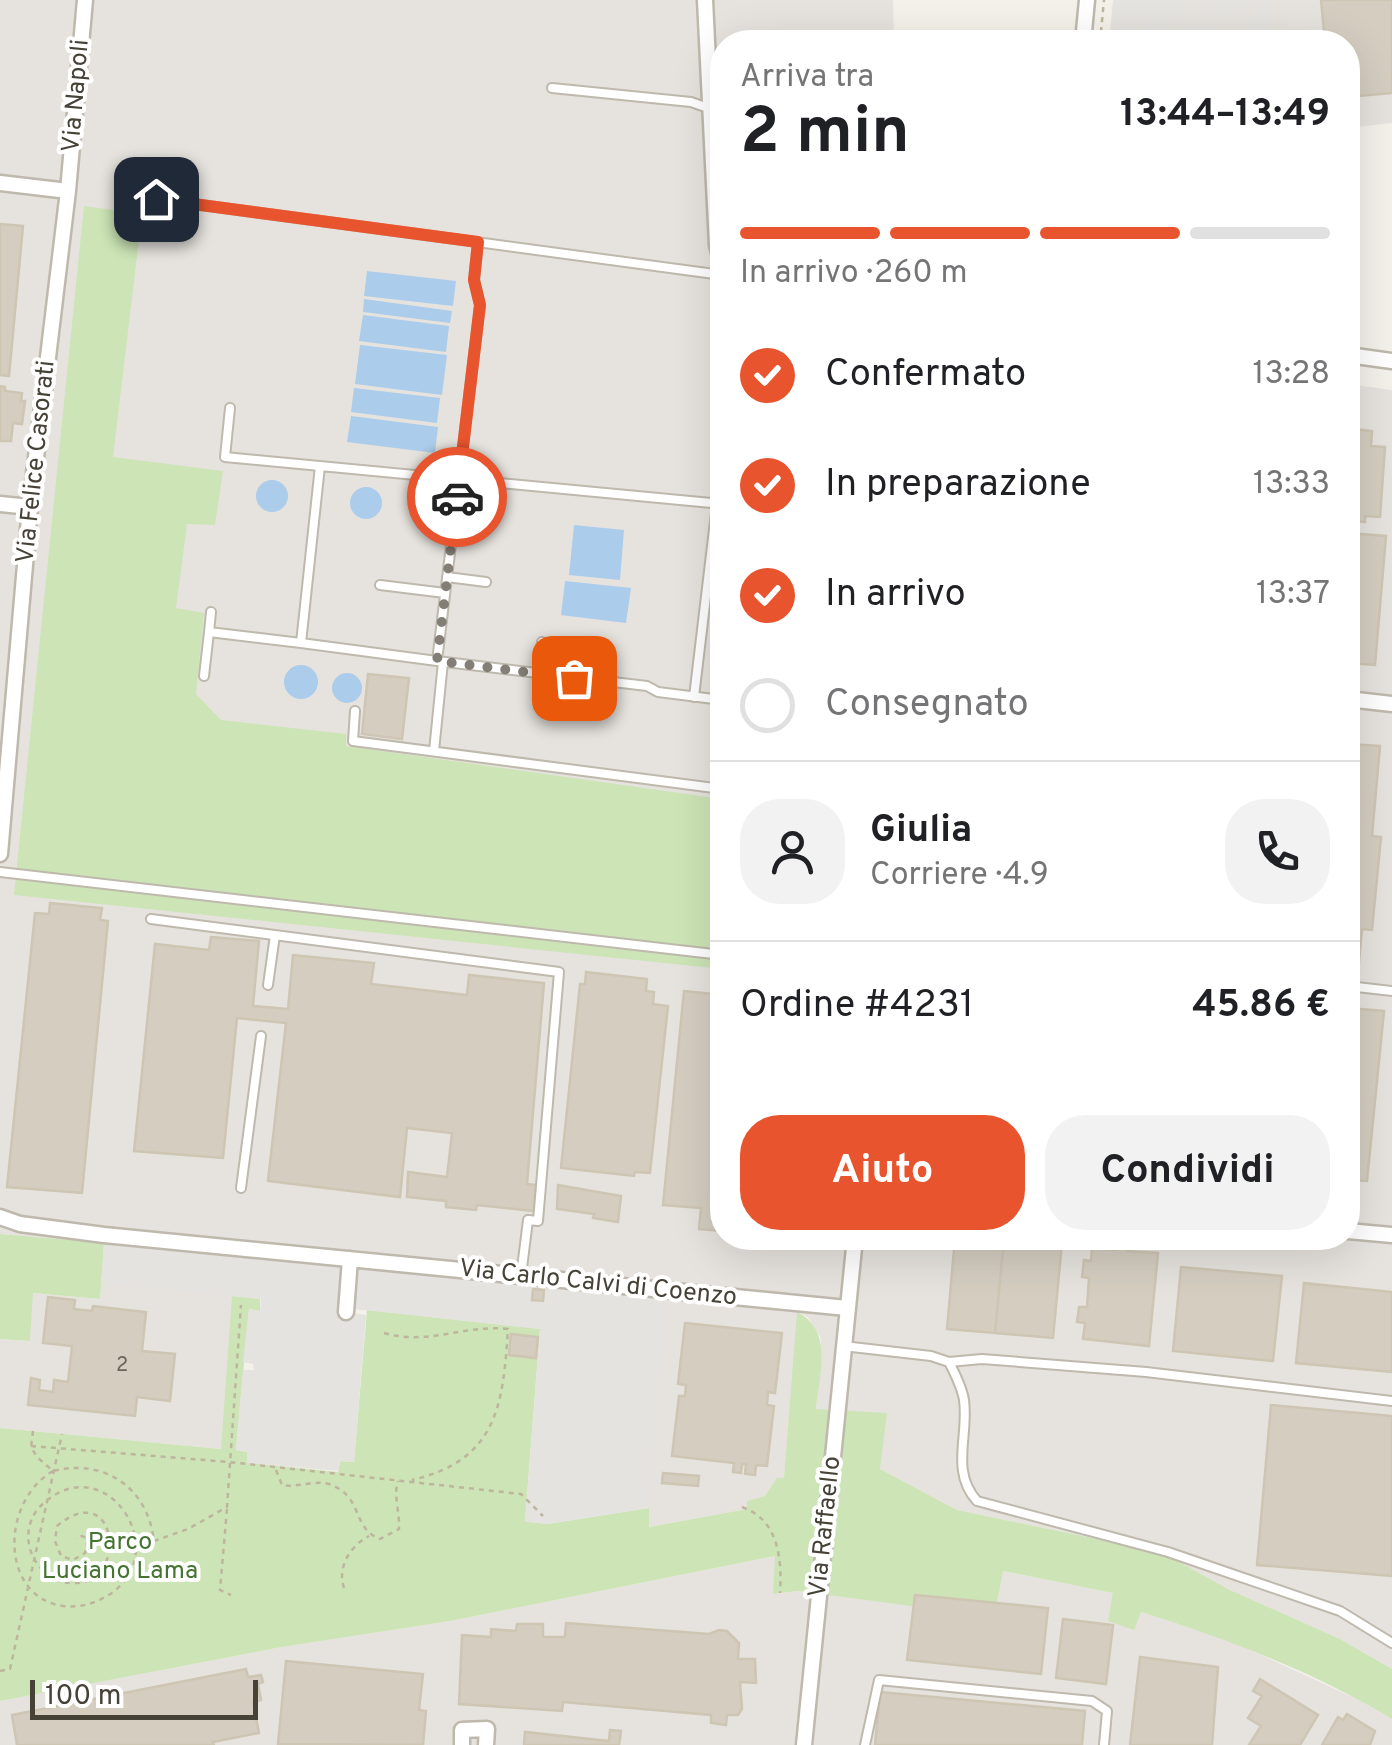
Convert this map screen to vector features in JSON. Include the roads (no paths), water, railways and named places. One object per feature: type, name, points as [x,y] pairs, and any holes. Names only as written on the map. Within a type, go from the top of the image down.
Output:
[{"type":"street","name":"Via Napoli","points":[[68,191],[86,0]]},
{"type":"street","points":[[705,0],[710,91]]},
{"type":"street","points":[[1084,30],[1087,0]]},
{"type":"street","points":[[0,183],[68,191]]},
{"type":"street","name":"Via Felice Casorati","points":[[0,854],[30,507],[68,191]]},
{"type":"street","points":[[1360,357],[1392,361]]},
{"type":"street","points":[[0,504],[30,507]]},
{"type":"street","points":[[1360,700],[1392,704]]},
{"type":"street","name":"Via Carlo Calvi di Coenzo","points":[[0,1216],[20,1224]]},
{"type":"street","name":"Via Carlo Calvi di Coenzo","points":[[0,1227],[20,1224],[847,1308]]},
{"type":"street","points":[[1360,1231],[1392,1234]]},
{"type":"street","name":"Via Raffaello","points":[[804,1745],[853,1250]]},
{"type":"street","points":[[346,1312],[350,1259]]},
{"type":"street","points":[[462,1745],[462,1730],[487,1729],[486,1745]]},
{"type":"lane","points":[[552,88],[691,102],[710,109]]},
{"type":"lane","points":[[156,199],[710,273]]},
{"type":"lane","points":[[434,751],[445,593],[480,305],[474,280],[478,242]]},
{"type":"lane","points":[[230,408],[225,457],[710,503]]},
{"type":"lane","points":[[301,643],[320,466]]},
{"type":"lane","points":[[447,577],[486,582]]},
{"type":"lane","points":[[694,697],[710,578]]},
{"type":"lane","points":[[380,585],[445,593]]},
{"type":"lane","points":[[204,676],[211,612]]},
{"type":"lane","points":[[209,632],[647,686],[658,692],[710,699]]},
{"type":"lane","points":[[538,673],[542,642]]},
{"type":"lane","points":[[356,711],[353,741],[710,786]]},
{"type":"lane","points":[[0,872],[710,954]]},
{"type":"lane","points":[[152,919],[560,972],[538,1221],[528,1220],[521,1276]]},
{"type":"lane","points":[[268,985],[275,935]]},
{"type":"lane","points":[[1360,987],[1392,991]]},
{"type":"lane","points":[[241,1188],[261,1036]]},
{"type":"lane","points":[[844,1346],[931,1356],[949,1362],[982,1359],[1146,1372],[1392,1401]]},
{"type":"lane","points":[[949,1362],[964,1401],[963,1476],[966,1488],[977,1501],[1168,1552],[1340,1612],[1392,1643]]},
{"type":"lane","points":[[866,1745],[880,1680],[1092,1701],[1107,1710],[1104,1745]]},
{"type":"water","points":[[367,271],[456,281],[453,306],[364,296]]},
{"type":"water","points":[[364,299],[452,311],[450,323],[363,312]]},
{"type":"water","points":[[363,315],[449,326],[446,352],[359,341]]},
{"type":"water","points":[[360,345],[447,355],[442,395],[355,384]]},
{"type":"water","points":[[354,388],[440,398],[437,423],[351,412]]},
{"type":"water","points":[[351,416],[438,427],[435,453],[347,442]]},
{"type":"water","points":[[272,480],[284,484],[288,496],[284,508],[272,512],[260,508],[256,496],[260,484]]},
{"type":"water","points":[[366,487],[377,492],[382,503],[377,514],[366,519],[355,514],[350,503],[355,492]]},
{"type":"water","points":[[574,525],[624,530],[620,580],[569,575]]},
{"type":"water","points":[[565,581],[631,588],[626,623],[561,615]]},
{"type":"water","points":[[301,665],[313,670],[318,682],[313,694],[301,699],[289,694],[284,682],[289,670]]},
{"type":"water","points":[[347,673],[358,677],[362,688],[358,699],[347,703],[336,699],[332,688],[336,677]]},
{"type":"park label","name":"Parco Luciano Lama","points":[[120,1558]]}]
